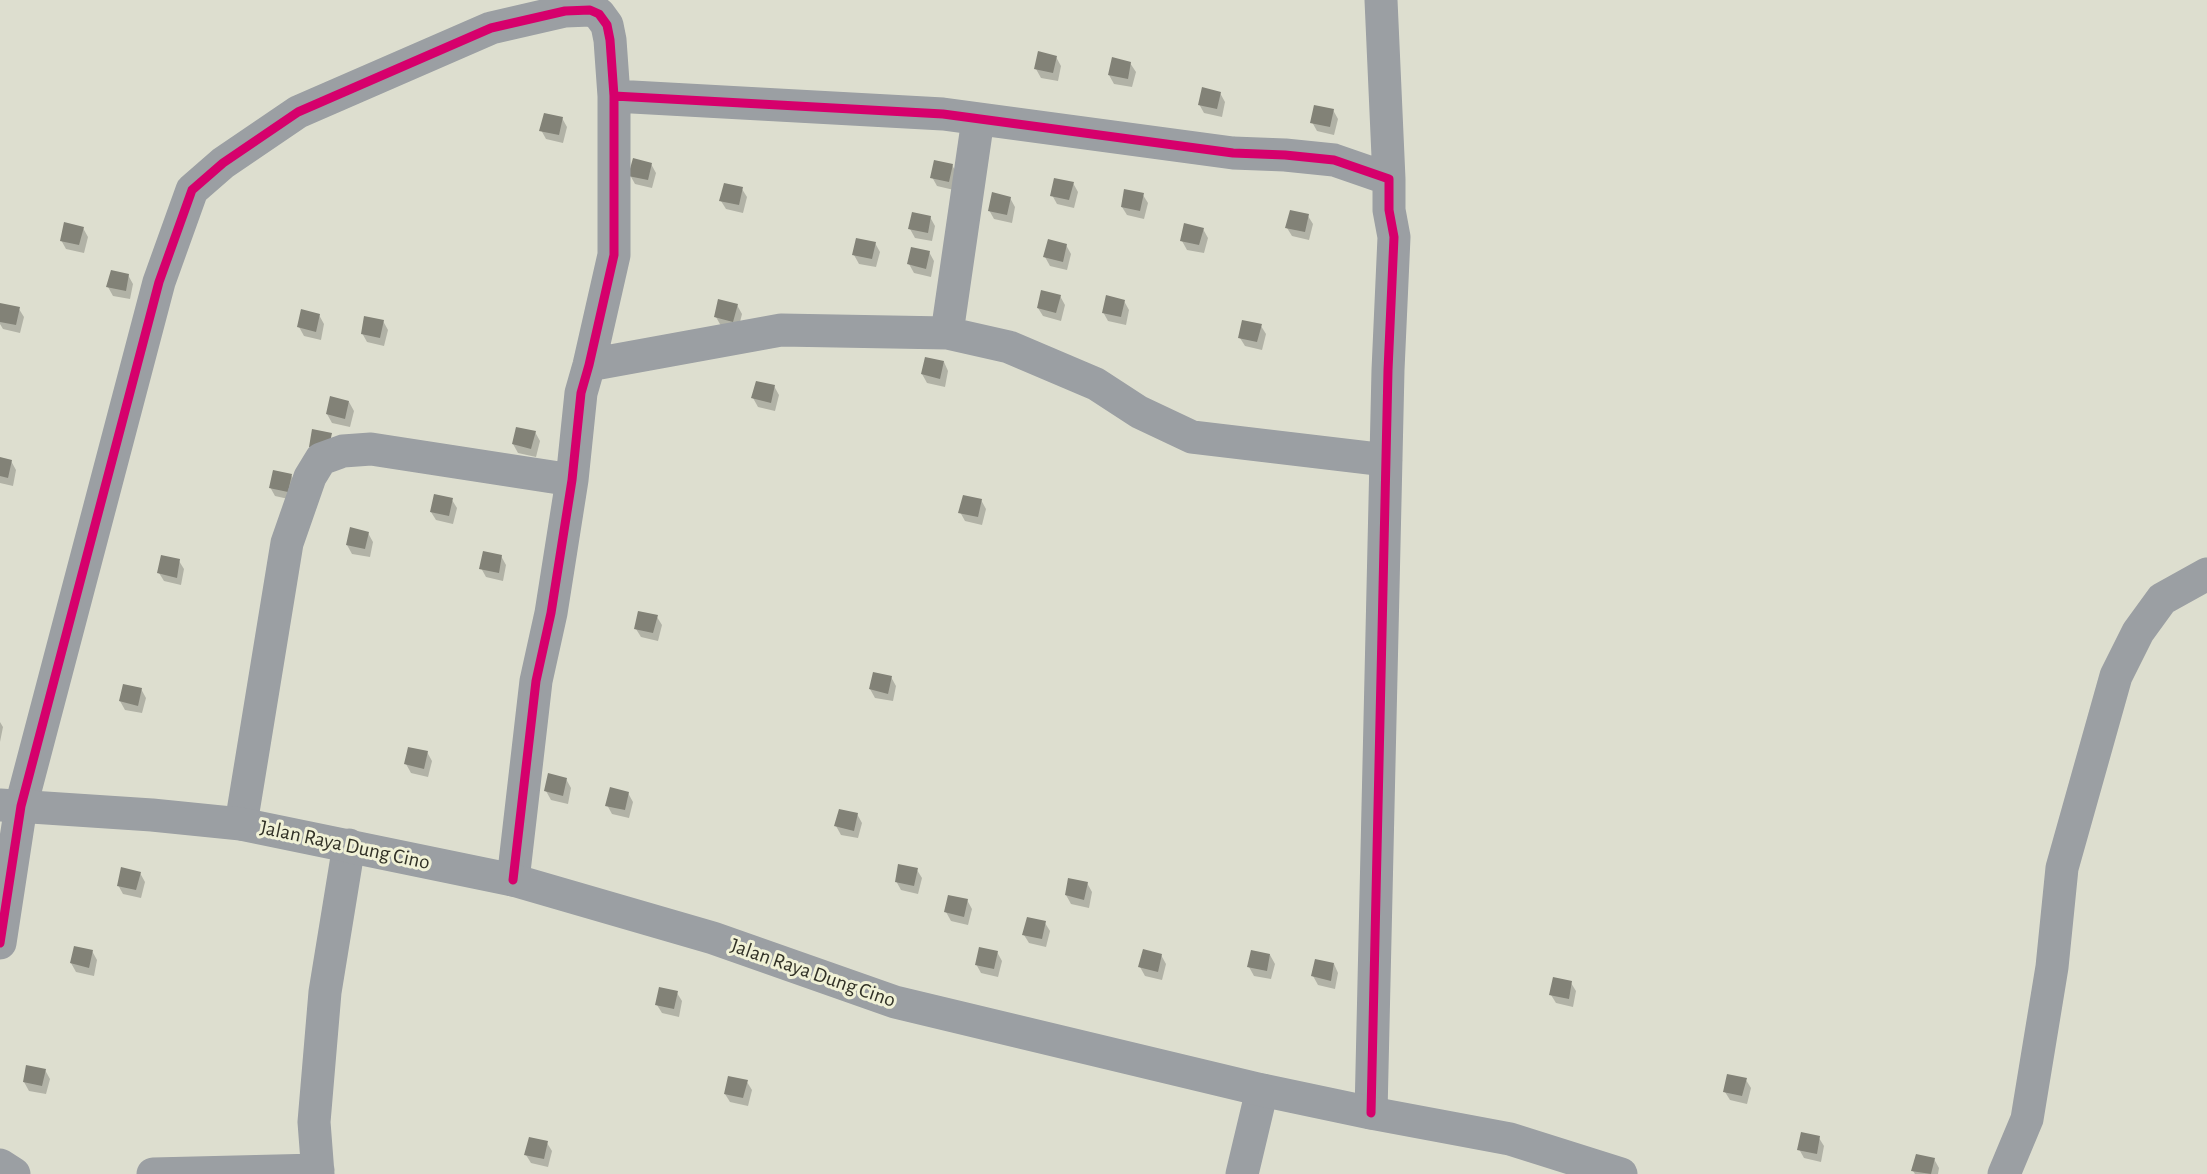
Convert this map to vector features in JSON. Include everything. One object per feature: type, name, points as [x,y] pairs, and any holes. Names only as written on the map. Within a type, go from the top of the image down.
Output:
[{"type":"street","points":[[1371,1113],[1386,460],[1394,237],[1389,210],[1381,0]]},
{"type":"street","points":[[0,943],[11,806],[159,282],[192,190],[223,162],[298,112],[491,28],[565,11],[590,10],[599,14],[607,25],[610,40],[614,96],[614,255],[590,365],[581,393],[572,480],[551,613],[536,681],[513,880]]},
{"type":"street","points":[[614,96],[943,114],[1233,153],[1334,160],[1389,179]]},
{"type":"street","points":[[947,333],[978,119]]},
{"type":"street","points":[[590,365],[781,330],[947,333],[1009,347],[1042,361],[1096,384],[1139,412],[1192,437],[1386,460]]},
{"type":"street","points":[[241,824],[287,543],[310,477],[321,459],[344,451],[371,449],[572,480]]},
{"type":"street","points":[[2004,1174],[2027,1119],[2052,967],[2062,868],[2116,676],[2138,632],[2162,599],[2207,574]]},
{"type":"street","name":"Jalan Raya Dung Cino","points":[[11,806],[241,824],[349,844],[513,880],[713,938],[895,1002],[1262,1090],[1510,1139],[1621,1174]]},
{"type":"street","points":[[153,1174],[318,1172],[314,1122],[325,992],[349,844]]},
{"type":"street","points":[[1242,1174],[1262,1090]]},
{"type":"street","points":[[0,1165],[14,1174]]},
{"type":"building","points":[[1038,51],[1057,56],[1053,73],[1034,69]]},
{"type":"building","points":[[1112,57],[1131,62],[1128,79],[1108,75]]},
{"type":"building","points":[[1202,87],[1221,92],[1217,109],[1198,105]]},
{"type":"building","points":[[1314,105],[1334,109],[1330,127],[1310,123]]},
{"type":"building","points":[[544,113],[563,117],[559,135],[539,131]]},
{"type":"building","points":[[633,158],[652,163],[648,180],[628,176]]},
{"type":"building","points":[[934,160],[953,164],[949,182],[930,178]]},
{"type":"building","points":[[1054,178],[1074,182],[1069,200],[1050,196]]},
{"type":"building","points":[[724,183],[743,187],[739,205],[719,201]]},
{"type":"building","points":[[1124,189],[1144,193],[1140,211],[1121,207]]},
{"type":"building","points":[[992,192],[1011,197],[1007,215],[988,211]]},
{"type":"building","points":[[1290,210],[1309,214],[1305,232],[1285,228]]},
{"type":"building","points":[[912,212],[931,216],[928,233],[908,229]]},
{"type":"building","points":[[64,222],[84,227],[79,245],[60,241]]},
{"type":"building","points":[[1184,223],[1204,228],[1199,245],[1180,241]]},
{"type":"building","points":[[856,238],[876,242],[872,259],[852,255]]},
{"type":"building","points":[[1048,239],[1067,244],[1063,262],[1043,257]]},
{"type":"building","points":[[911,247],[930,251],[926,269],[907,264]]},
{"type":"building","points":[[111,270],[129,274],[126,291],[106,287]]},
{"type":"building","points":[[1041,290],[1061,295],[1056,313],[1037,308]]},
{"type":"building","points":[[1106,295],[1125,300],[1121,317],[1102,313]]},
{"type":"building","points":[[718,299],[738,304],[733,322],[714,317]]},
{"type":"building","points":[[0,303],[20,307],[16,325],[0,322]]},
{"type":"building","points":[[301,309],[320,314],[316,332],[297,327]]},
{"type":"building","points":[[364,316],[384,320],[380,338],[361,334]]},
{"type":"building","points":[[1242,320],[1262,324],[1257,342],[1238,338]]},
{"type":"building","points":[[925,357],[944,361],[940,379],[921,374]]},
{"type":"building","points":[[756,381],[775,385],[771,403],[751,398]]},
{"type":"building","points":[[330,396],[349,401],[345,419],[326,414]]},
{"type":"building","points":[[516,427],[536,431],[531,449],[512,444]]},
{"type":"building","points":[[312,429],[332,433],[328,451],[309,447]]},
{"type":"building","points":[[0,457],[12,460],[8,478],[0,476]]},
{"type":"building","points":[[273,470],[292,474],[288,492],[269,488]]},
{"type":"building","points":[[434,494],[453,498],[449,516],[430,512]]},
{"type":"building","points":[[963,495],[982,499],[978,517],[958,513]]},
{"type":"building","points":[[350,527],[369,532],[365,549],[346,545]]},
{"type":"building","points":[[483,551],[502,555],[499,573],[479,569]]},
{"type":"building","points":[[161,555],[180,559],[177,578],[157,573]]},
{"type":"building","points":[[638,611],[658,615],[653,633],[634,629]]},
{"type":"building","points":[[873,672],[892,676],[888,694],[869,689]]},
{"type":"building","points":[[123,684],[142,688],[138,706],[119,701]]},
{"type":"building","points":[[408,747],[428,751],[424,769],[404,764]]},
{"type":"building","points":[[548,773],[567,778],[563,796],[544,791]]},
{"type":"building","points":[[610,787],[629,792],[625,810],[605,806]]},
{"type":"building","points":[[839,809],[858,813],[854,831],[834,826]]},
{"type":"building","points":[[898,864],[918,868],[914,886],[895,882]]},
{"type":"building","points":[[121,867],[141,872],[136,890],[117,886]]},
{"type":"building","points":[[1068,878],[1088,882],[1084,900],[1065,895]]},
{"type":"building","points":[[948,895],[968,899],[964,917],[944,912]]},
{"type":"building","points":[[1027,917],[1046,921],[1042,939],[1022,935]]},
{"type":"building","points":[[74,946],[93,950],[89,968],[70,963]]},
{"type":"building","points":[[979,947],[998,951],[994,969],[975,965]]},
{"type":"building","points":[[1143,949],[1162,954],[1158,972],[1138,967]]},
{"type":"building","points":[[1251,950],[1270,954],[1267,971],[1247,967]]},
{"type":"building","points":[[1315,959],[1334,963],[1331,981],[1311,976]]},
{"type":"building","points":[[1553,977],[1572,981],[1569,999],[1549,995]]},
{"type":"building","points":[[659,987],[678,991],[674,1009],[655,1005]]},
{"type":"building","points":[[26,1065],[46,1069],[42,1086],[23,1082]]},
{"type":"building","points":[[1727,1074],[1747,1078],[1742,1096],[1723,1092]]},
{"type":"building","points":[[728,1076],[748,1080],[743,1098],[724,1094]]},
{"type":"building","points":[[1801,1132],[1820,1136],[1817,1154],[1797,1150]]},
{"type":"building","points":[[529,1137],[548,1141],[544,1159],[524,1155]]},
{"type":"building","points":[[1916,1154],[1935,1158],[1931,1174],[1911,1171]]},
{"type":"cycle path","points":[[0,943],[21,806],[159,282],[192,190],[223,163],[298,112],[491,28],[565,11],[590,10],[599,14],[607,25],[610,40],[614,96],[614,255],[581,393],[572,480],[551,613],[536,681],[513,880]]},
{"type":"cycle path","points":[[614,96],[943,114],[1233,153],[1334,160],[1389,179],[1389,210],[1394,237],[1388,370],[1371,1113]]}]
